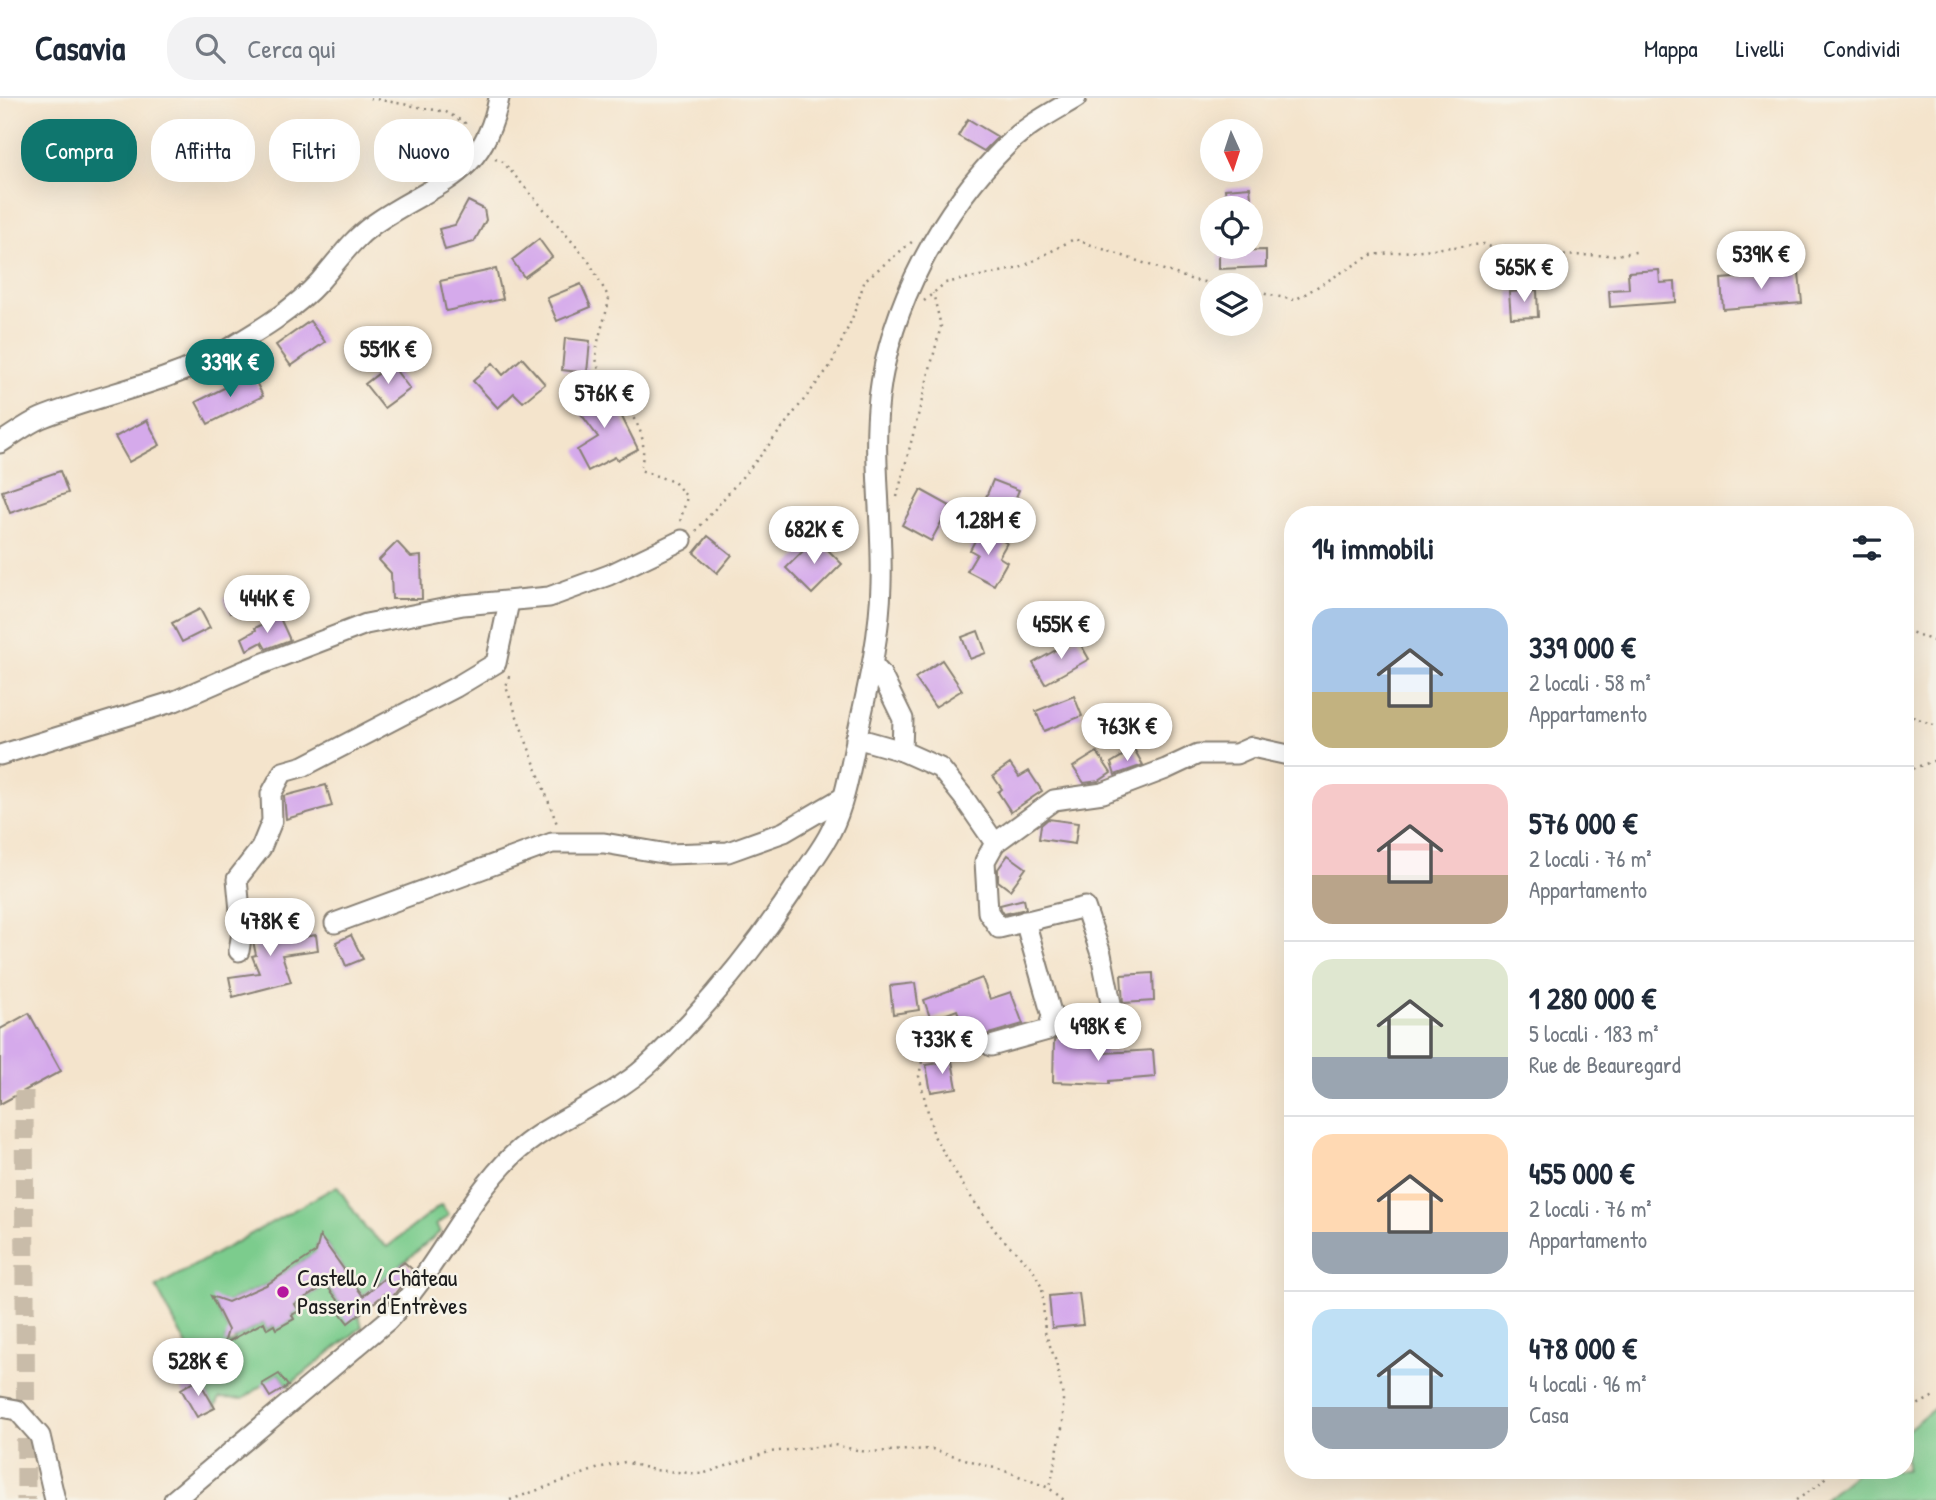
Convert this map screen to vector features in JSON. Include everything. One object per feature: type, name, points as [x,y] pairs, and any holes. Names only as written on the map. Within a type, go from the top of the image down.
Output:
[{"type":"street","points":[[0,443],[39,419],[158,380],[219,354],[275,319],[319,283],[342,251],[363,232],[393,210],[429,192],[460,172],[480,151],[495,116],[499,98]]},
{"type":"street","points":[[174,1500],[387,1321],[404,1304],[480,1192],[514,1154],[556,1123],[626,1083],[671,1042],[721,988],[778,915],[831,831],[842,797],[873,664],[882,580],[877,469],[880,398],[897,323],[921,262],[963,198],[1010,142],[1076,98]]},
{"type":"street","points":[[0,755],[175,701],[246,670],[366,624],[463,605],[549,597],[609,575],[682,540]]},
{"type":"street","points":[[239,951],[242,932],[237,879],[261,848],[272,821],[271,794],[284,772],[304,766],[456,687],[496,663],[509,602]]},
{"type":"street","points":[[873,664],[881,674],[903,719],[902,751]]},
{"type":"street","points":[[856,738],[902,751],[940,768],[995,842]]},
{"type":"street","points":[[1114,1018],[1101,954],[1085,907],[999,928],[988,912],[985,861],[995,842],[1055,800],[1103,793],[1198,754],[1237,754],[1252,747],[1284,754]]},
{"type":"street","points":[[335,923],[552,843],[604,843],[668,854],[728,852],[784,832],[842,797]]},
{"type":"street","points":[[991,1045],[1048,1030],[1052,1016],[1025,921]]},
{"type":"street","points":[[0,1407],[17,1410],[40,1436],[55,1500]]},
{"type":"path","points":[[370,98],[446,113],[465,123],[465,136],[480,151],[503,162],[525,191],[588,260],[610,298],[596,359],[602,377],[639,424],[644,456],[640,470],[674,482],[687,497],[677,532],[682,540],[700,528],[831,365],[852,319],[864,279],[922,234]]},
{"type":"path","points":[[897,323],[945,284],[1020,268],[1074,239],[1200,281]]},
{"type":"path","points":[[1263,293],[1295,300],[1371,255],[1484,244],[1512,256],[1615,255],[1636,252]]},
{"type":"path","points":[[895,505],[942,326],[933,293]]},
{"type":"path","points":[[1914,633],[1936,642]]},
{"type":"path","points":[[509,675],[506,687],[559,828],[552,843]]},
{"type":"path","points":[[1914,717],[1936,726]]},
{"type":"path","points":[[1914,768],[1936,760]]},
{"type":"path","points":[[991,1045],[932,1054],[922,1061],[919,1076],[934,1136],[966,1190],[997,1233],[1032,1268],[1042,1288],[1045,1332],[1056,1362],[1063,1397],[1063,1423],[1049,1488]]},
{"type":"path","points":[[1914,1407],[1936,1395]]},
{"type":"path","points":[[510,1500],[603,1466],[625,1462],[654,1470],[702,1474],[769,1452],[834,1445],[866,1452],[932,1449],[1012,1473],[1049,1488],[1064,1500]]},
{"type":"path","points":[[1796,1500],[1824,1479]]},
{"type":"green space","points":[[337,1186],[366,1229],[387,1247],[441,1205],[449,1215],[436,1225],[440,1232],[363,1296],[322,1242],[317,1245],[318,1251],[266,1285],[226,1303],[218,1301],[216,1307],[230,1334],[225,1339],[229,1344],[264,1322],[267,1329],[274,1325],[276,1328],[294,1319],[292,1315],[298,1311],[295,1304],[323,1287],[329,1289],[345,1310],[352,1306],[359,1315],[362,1327],[288,1386],[279,1374],[243,1399],[220,1398],[215,1408],[198,1379],[191,1354],[156,1287]]},
{"type":"green space","points":[[1936,1407],[1936,1500],[1822,1500],[1848,1479],[1914,1479],[1914,1425]]},
{"type":"building","points":[[968,119],[998,137],[984,151],[958,136]]},
{"type":"building","points":[[1250,187],[1251,196],[1226,196],[1225,189]]},
{"type":"building","points":[[468,201],[484,209],[486,220],[474,242],[445,250],[439,229],[455,225]]},
{"type":"building","points":[[539,239],[552,257],[524,277],[512,260]]},
{"type":"building","points":[[1263,250],[1266,250],[1266,267],[1219,269],[1219,259],[1263,259]]},
{"type":"building","points":[[496,269],[503,299],[446,311],[440,281]]},
{"type":"building","points":[[1659,270],[1660,283],[1675,282],[1676,302],[1610,307],[1609,290],[1629,289],[1628,272]]},
{"type":"building","points":[[1799,273],[1802,303],[1723,309],[1721,279]]},
{"type":"building","points":[[581,284],[591,307],[557,321],[547,298]]},
{"type":"building","points":[[1537,290],[1538,317],[1511,318],[1509,292]]},
{"type":"building","points":[[310,321],[325,342],[291,366],[276,345]]},
{"type":"building","points":[[565,338],[590,341],[587,373],[562,370]]},
{"type":"building","points":[[522,358],[545,384],[523,402],[514,393],[498,408],[473,381],[493,363],[503,375]]},
{"type":"building","points":[[391,364],[410,389],[384,408],[365,384]]},
{"type":"building","points":[[252,374],[263,396],[208,424],[196,402]]},
{"type":"building","points":[[600,385],[618,409],[638,449],[588,471],[577,450],[598,437],[573,403]]},
{"type":"building","points":[[147,420],[160,445],[129,462],[115,437]]},
{"type":"building","points":[[60,471],[68,493],[10,513],[2,491]]},
{"type":"building","points":[[993,480],[1019,490],[1010,512],[984,502]]},
{"type":"building","points":[[921,490],[950,506],[931,541],[902,525]]},
{"type":"building","points":[[981,529],[1007,543],[999,557],[1007,562],[994,585],[967,571],[977,554],[970,550]]},
{"type":"building","points":[[708,536],[732,555],[717,573],[694,553]]},
{"type":"building","points":[[816,538],[842,564],[812,594],[786,568]]},
{"type":"building","points":[[397,542],[411,557],[421,556],[422,599],[392,599],[391,573],[379,560]]},
{"type":"building","points":[[245,588],[252,603],[230,613],[224,598]]},
{"type":"building","points":[[200,609],[210,628],[182,642],[172,623]]},
{"type":"building","points":[[279,616],[290,640],[266,649],[262,642],[247,650],[242,638]]},
{"type":"building","points":[[978,631],[986,653],[970,659],[962,637]]},
{"type":"building","points":[[1077,638],[1089,659],[1045,684],[1033,663]]},
{"type":"building","points":[[942,660],[962,690],[935,707],[915,678]]},
{"type":"building","points":[[1074,696],[1082,716],[1044,731],[1036,711]]},
{"type":"building","points":[[1134,749],[1143,765],[1115,775],[1111,763]]},
{"type":"building","points":[[1097,752],[1111,773],[1099,781],[1084,783],[1073,767]]},
{"type":"building","points":[[1010,764],[1019,777],[1029,771],[1042,791],[1011,812],[998,792],[1002,789],[993,776]]},
{"type":"building","points":[[326,785],[332,806],[286,819],[284,796]]},
{"type":"building","points":[[1048,819],[1078,823],[1075,844],[1039,839],[1041,825]]},
{"type":"building","points":[[1008,855],[1026,868],[1010,890],[998,881],[998,869]]},
{"type":"building","points":[[1024,899],[1026,909],[1004,914],[1001,909],[1000,905]]},
{"type":"building","points":[[273,916],[279,941],[316,935],[318,950],[282,955],[291,982],[233,997],[229,977],[259,973],[252,956],[256,955],[253,920]]},
{"type":"building","points":[[351,935],[363,959],[346,966],[336,942]]},
{"type":"building","points":[[1153,973],[1154,1001],[1123,1003],[1121,975]]},
{"type":"building","points":[[982,978],[990,999],[1011,992],[1023,1024],[968,1040],[957,1010],[931,1020],[924,1000]]},
{"type":"building","points":[[915,983],[919,1010],[893,1014],[890,986]]},
{"type":"building","points":[[29,1013],[61,1071],[0,1104],[0,1029]]},
{"type":"building","points":[[1058,1037],[1103,1042],[1105,1053],[1153,1050],[1155,1077],[1109,1081],[1109,1084],[1053,1082],[1054,1041]]},
{"type":"building","points":[[952,1061],[957,1088],[931,1092],[926,1065]]},
{"type":"building","name":"Castello / Château Passerin d'Entrèves","points":[[320,1236],[363,1296],[404,1262],[413,1270],[390,1300],[385,1294],[348,1323],[341,1314],[346,1310],[326,1285],[295,1304],[299,1311],[292,1315],[294,1319],[276,1329],[274,1325],[267,1329],[264,1322],[224,1344],[228,1330],[211,1296],[228,1302],[266,1285],[316,1252]]},
{"type":"building","points":[[1079,1293],[1083,1325],[1052,1328],[1049,1296]]},
{"type":"building","points":[[279,1374],[288,1386],[270,1397],[262,1384]]},
{"type":"building","points":[[198,1379],[215,1408],[197,1417],[181,1389]]},
{"type":"tunnel","points":[[24,1091],[26,1500]]},
{"type":"place","name":"Castello / Château Passerin d'Entrèves","points":[[283,1292]]}]
